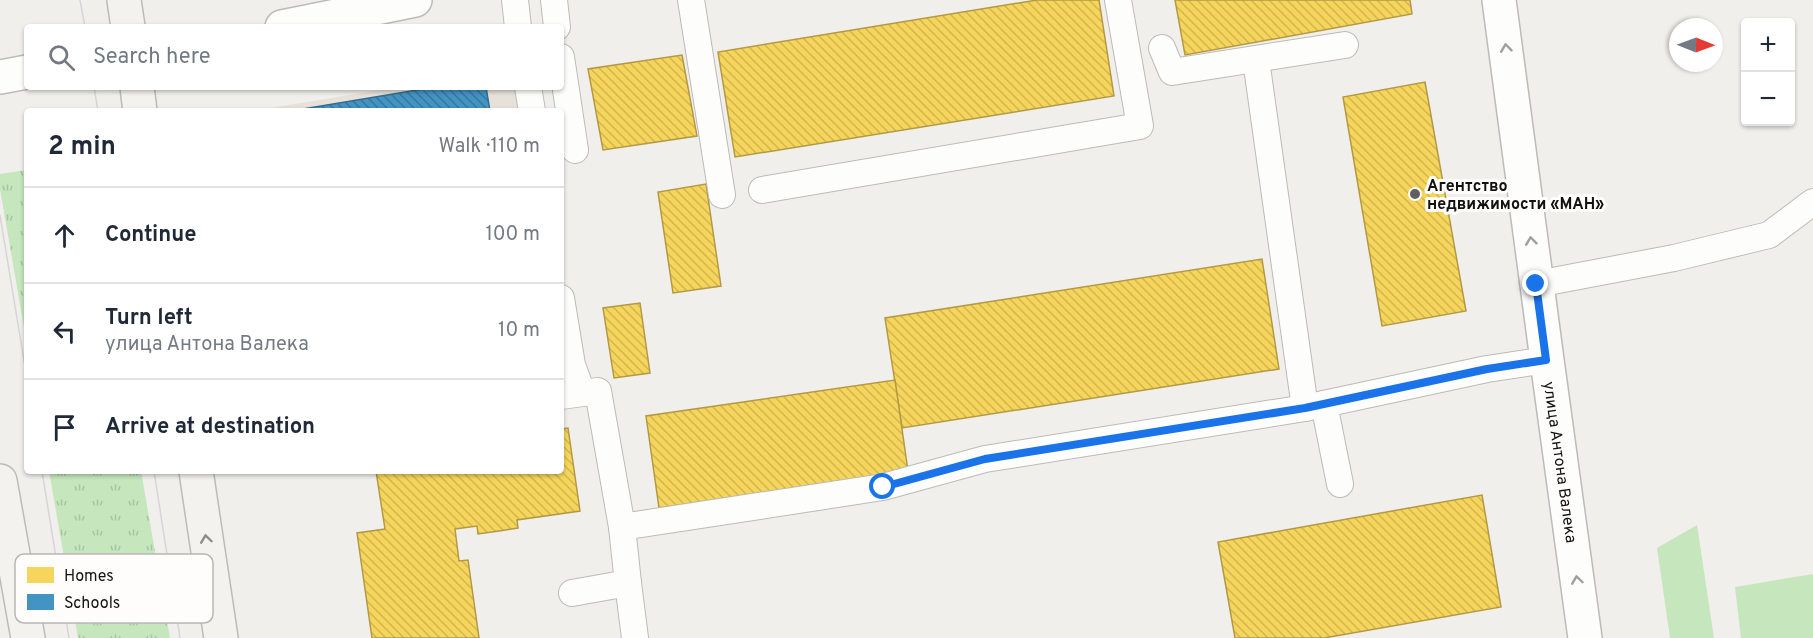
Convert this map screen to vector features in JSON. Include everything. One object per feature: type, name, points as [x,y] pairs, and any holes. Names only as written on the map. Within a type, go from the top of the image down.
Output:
[{"type":"main road","points":[[124,0],[128,24]]},
{"type":"main road","points":[[137,90],[140,108]]},
{"type":"main road","points":[[196,474],[208,554]]},
{"type":"main road","points":[[0,481],[15,565]]},
{"type":"main road","points":[[213,585],[221,638]]},
{"type":"main road","points":[[25,623],[28,638]]},
{"type":"street","points":[[297,24],[415,0]]},
{"type":"street","name":"улица Антона Валека","points":[[1500,0],[1546,360],[1585,638]]},
{"type":"street","points":[[0,77],[24,73]]},
{"type":"lane","points":[[515,0],[518,24]]},
{"type":"lane","points":[[554,0],[557,24]]},
{"type":"lane","points":[[690,0],[722,195]]},
{"type":"lane","points":[[762,190],[1140,126],[1118,0]]},
{"type":"lane","points":[[1162,48],[1172,72],[1345,45]]},
{"type":"lane","points":[[1256,60],[1315,406],[1340,484]]},
{"type":"lane","points":[[564,77],[575,150]]},
{"type":"lane","points":[[528,90],[532,108]]},
{"type":"lane","points":[[1536,284],[1674,258],[1769,236],[1813,201]]},
{"type":"lane","points":[[564,316],[572,365],[571,394],[598,391],[622,527],[627,583],[636,638]]},
{"type":"lane","points":[[622,527],[883,487],[985,459],[1315,406],[1487,369],[1546,360]]},
{"type":"lane","points":[[572,593],[627,583]]},
{"type":"shaded area","points":[[380,90],[515,90],[518,108],[271,108]]},
{"type":"green space","points":[[24,170],[24,328],[0,189],[0,174]]},
{"type":"green space","points":[[50,474],[142,474],[155,554],[63,554]]},
{"type":"green space","points":[[1697,525],[1714,638],[1670,638],[1657,548]]},
{"type":"green space","points":[[1813,574],[1813,638],[1741,638],[1735,587]]},
{"type":"green space","points":[[75,623],[167,623],[170,638],[78,638]]},
{"type":"building: Homes","points":[[1037,0],[1099,0],[1114,96],[735,157],[718,52]]},
{"type":"building: Homes","points":[[1175,0],[1410,0],[1412,14],[1185,55]]},
{"type":"building: Homes","points":[[682,55],[697,136],[603,150],[588,69]]},
{"type":"building: Homes","points":[[1425,82],[1466,311],[1382,326],[1343,97]]},
{"type":"building: Homes","points":[[706,184],[721,286],[673,293],[658,192]]},
{"type":"building: Homes","points":[[1262,259],[1279,369],[902,428],[885,318]]},
{"type":"building: Homes","points":[[640,303],[650,373],[614,378],[603,308]]},
{"type":"building: Homes","points":[[895,380],[908,471],[659,508],[646,416]]},
{"type":"building: Homes","points":[[568,428],[580,511],[517,520],[518,528],[499,531],[478,534],[477,526],[455,529],[459,561],[468,560],[479,638],[372,638],[357,533],[385,529],[376,474],[564,474],[564,429]]},
{"type":"building: Homes","points":[[1482,495],[1501,607],[1324,638],[1235,638],[1218,542]]},
{"type":"building: Schools","points":[[417,90],[486,90],[490,108],[309,108]]},
{"type":"tram line","points":[[80,0],[84,24]]},
{"type":"tram line","points":[[94,90],[98,108]]},
{"type":"tram line","points":[[0,215],[24,361]]},
{"type":"tram line","points":[[42,474],[55,554]]},
{"type":"tram line","points":[[154,474],[167,554]]},
{"type":"tram line","points":[[67,623],[69,638]]},
{"type":"tram line","points":[[178,623],[180,638]]},
{"type":"place","name":"Агентство недвижимости «МАН»","points":[[1415,194]]},
{"type":"route","points":[[883,487],[985,459],[1305,408],[1487,369],[1546,360],[1536,284]]}]
